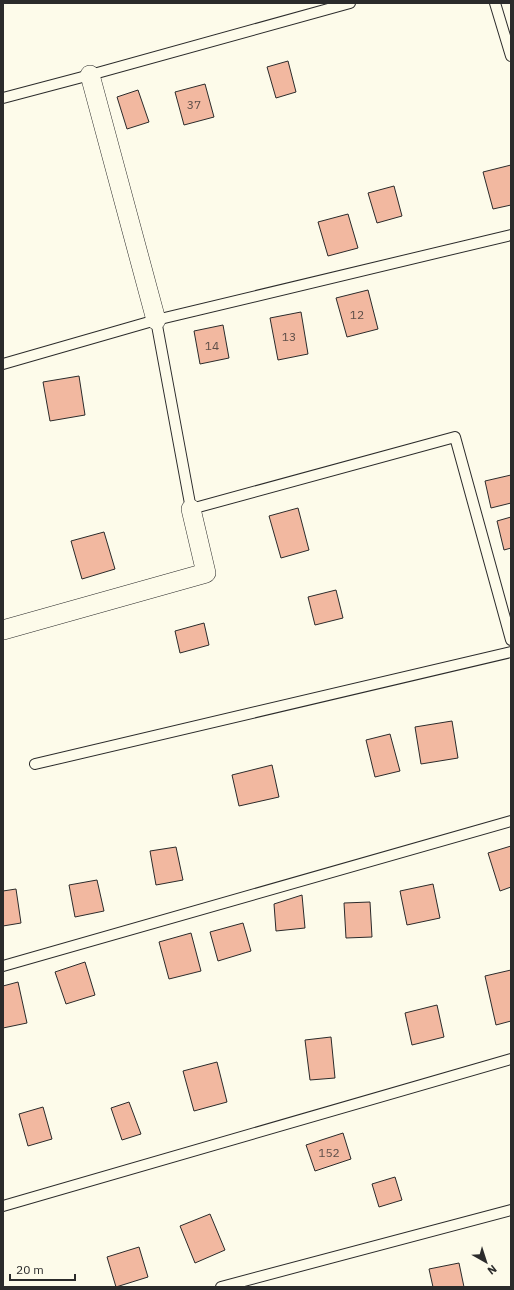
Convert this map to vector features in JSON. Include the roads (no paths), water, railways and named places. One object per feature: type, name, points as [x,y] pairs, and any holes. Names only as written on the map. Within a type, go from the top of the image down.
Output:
[{"type":"street","points":[[90,75],[156,320]]},
{"type":"street","points":[[3,630],[206,573],[191,509]]},
{"type":"lane","points":[[3,98],[350,3]]},
{"type":"lane","points":[[495,3],[511,56]]},
{"type":"lane","points":[[3,364],[156,320],[511,235]]},
{"type":"lane","points":[[156,320],[191,509],[455,437],[511,640]]},
{"type":"lane","points":[[35,764],[511,652]]},
{"type":"lane","points":[[3,966],[511,821]]},
{"type":"lane","points":[[3,1206],[511,1059]]},
{"type":"lane","points":[[221,1287],[511,1210]]}]
